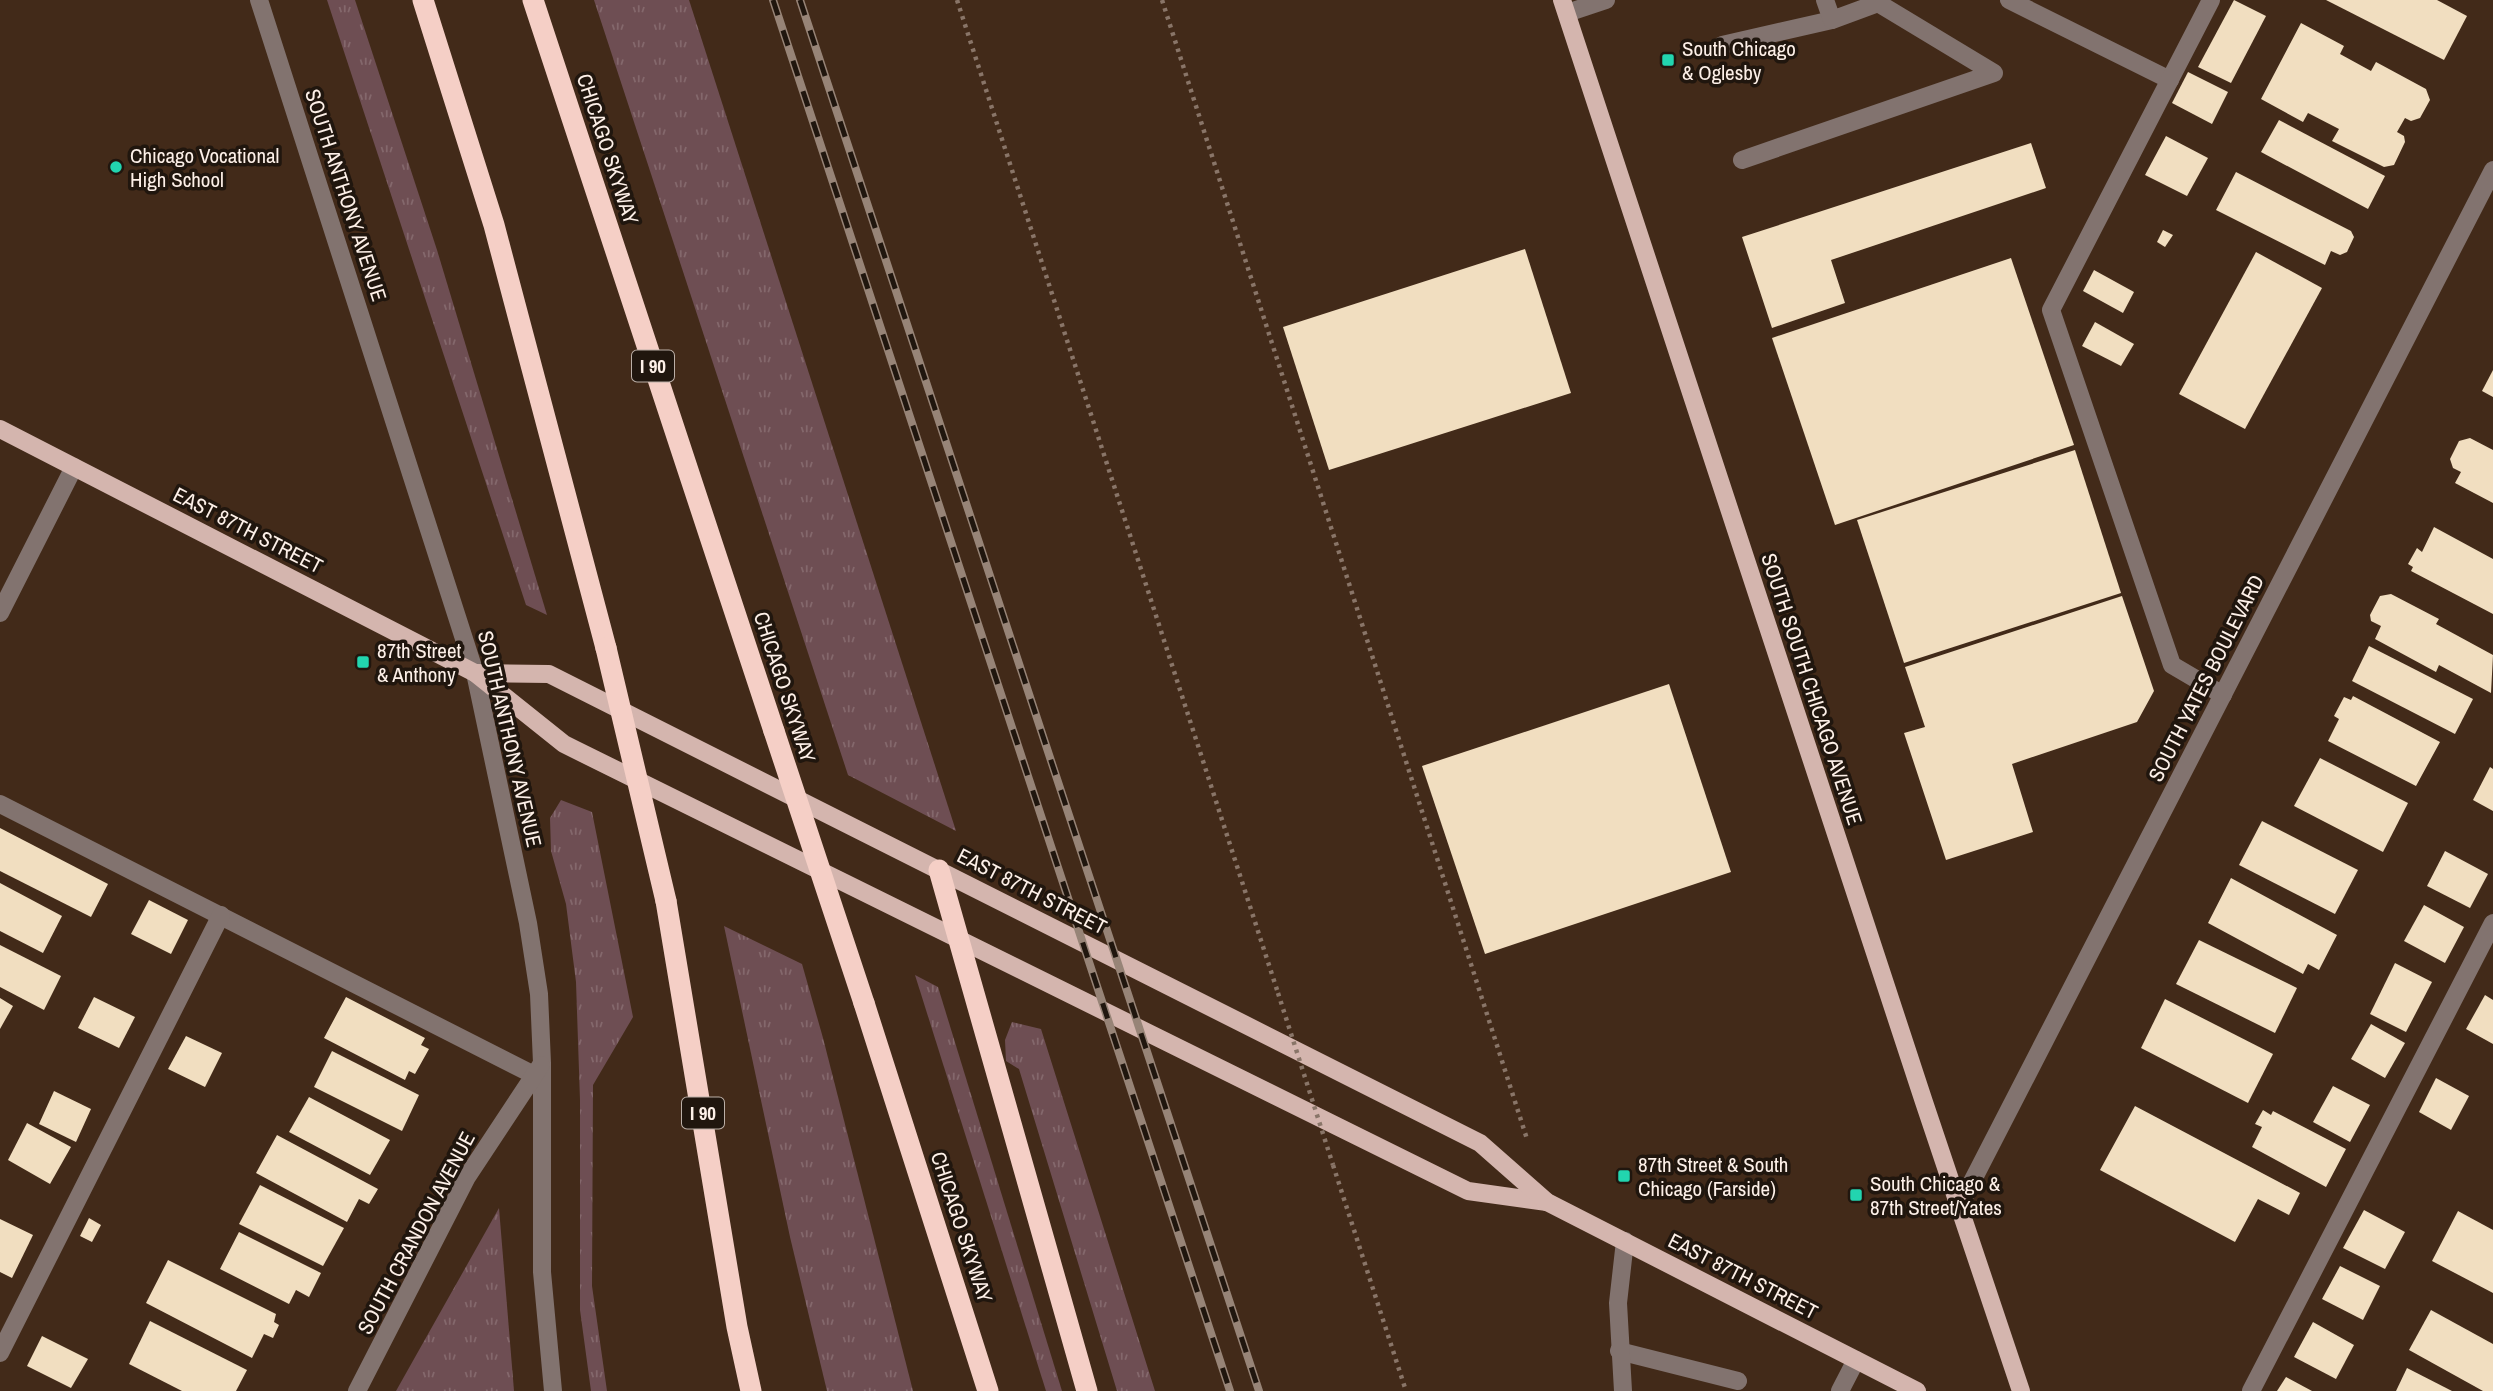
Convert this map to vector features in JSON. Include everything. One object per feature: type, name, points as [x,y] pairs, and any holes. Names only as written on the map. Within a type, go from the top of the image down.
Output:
[{"type":"highway","name":"I 90","points":[[423,0],[494,225],[606,648],[666,901],[737,1327],[751,1391]]},
{"type":"highway","name":"CHICAGO SKYWAY","points":[[533,0],[864,1003],[988,1391]]},
{"type":"highway","points":[[939,870],[1087,1391]]},
{"type":"main road","name":"SOUTH SOUTH CHICAGO AVENUE","points":[[1564,7],[2021,1391]]},
{"type":"main road","name":"EAST 87TH STREET","points":[[0,429],[475,673],[564,744],[1468,1191],[1548,1202]]},
{"type":"main road","name":"EAST 87TH STREET","points":[[475,673],[550,674],[1480,1143],[1548,1202],[1917,1391]]},
{"type":"street","name":"SOUTH ANTHONY AVENUE","points":[[260,0],[475,673],[528,923],[539,995],[542,1272],[553,1391]]},
{"type":"street","points":[[1564,7],[1606,0]]},
{"type":"street","points":[[1825,0],[1832,20]]},
{"type":"street","points":[[2010,0],[2170,80]]},
{"type":"street","points":[[2211,0],[2051,310],[2172,665],[2222,695]]},
{"type":"street","points":[[1722,45],[1832,20],[1878,3],[1994,73],[1742,160]]},
{"type":"street","name":"SOUTH YATES BOULEVARD","points":[[1959,1207],[2493,170]]},
{"type":"street","points":[[0,613],[74,467]]},
{"type":"street","points":[[0,804],[538,1069]]},
{"type":"street","points":[[0,1353],[221,915]]},
{"type":"street","points":[[2251,1391],[2493,923]]},
{"type":"street","name":"SOUTH CRANDON AVENUE","points":[[357,1391],[467,1177],[538,1069]]},
{"type":"street","points":[[1623,1391],[1618,1303],[1625,1241]]},
{"type":"street","points":[[1619,1351],[1738,1381]]},
{"type":"street","points":[[1840,1391],[1856,1360]]},
{"type":"path","points":[[957,0],[1406,1391]]},
{"type":"path","points":[[1162,0],[1528,1142]]},
{"type":"green space","points":[[327,0],[355,0],[437,250],[547,615],[526,605]]},
{"type":"green space","points":[[594,0],[689,0],[956,831],[848,775]]},
{"type":"green space","points":[[561,800],[592,812],[633,1017],[593,1085],[592,1286],[607,1391],[591,1391],[580,1310],[580,1100],[576,982],[566,904],[551,851],[550,818]]},
{"type":"green space","points":[[724,926],[802,964],[913,1391],[827,1391],[790,1237]]},
{"type":"green space","points":[[915,975],[938,987],[1062,1391],[1046,1391]]},
{"type":"green space","points":[[1012,1022],[1041,1029],[1155,1391],[1117,1391],[1019,1069],[1006,1061],[1005,1040]]},
{"type":"green space","points":[[499,1208],[514,1391],[396,1391]]},
{"type":"building","points":[[2234,0],[2266,16],[2231,83],[2198,67]]},
{"type":"building","points":[[2326,0],[2437,0],[2467,16],[2444,60]]},
{"type":"building","points":[[2301,23],[2344,46],[2340,54],[2371,71],[2376,62],[2426,89],[2430,100],[2420,118],[2411,121],[2405,118],[2397,132],[2404,136],[2405,142],[2394,165],[2384,167],[2332,141],[2339,129],[2308,113],[2303,122],[2261,99]]},
{"type":"building","points":[[2188,72],[2228,92],[2212,124],[2172,103]]},
{"type":"building","points":[[2279,120],[2385,176],[2368,209],[2261,152]]},
{"type":"building","points":[[2166,136],[2208,158],[2187,196],[2145,175]]},
{"type":"building","points":[[2031,143],[2046,188],[1831,260],[1845,303],[1772,328],[1742,237]]},
{"type":"building","points":[[2236,172],[2351,231],[2354,237],[2347,252],[2340,255],[2331,251],[2325,265],[2216,210]]},
{"type":"building","points":[[2163,230],[2173,235],[2165,247],[2157,242]]},
{"type":"building","points":[[1525,249],[1571,393],[1329,470],[1283,327]]},
{"type":"building","points":[[2256,252],[2322,288],[2245,429],[2179,394]]},
{"type":"building","points":[[2011,258],[2074,445],[1835,525],[1772,338]]},
{"type":"building","points":[[2094,270],[2134,292],[2123,313],[2083,291]]},
{"type":"building","points":[[2095,322],[2134,344],[2121,366],[2082,346]]},
{"type":"building","points":[[2493,370],[2493,397],[2482,391]]},
{"type":"building","points":[[2470,438],[2493,450],[2493,503],[2455,483],[2461,472],[2453,468],[2450,459],[2459,441]]},
{"type":"building","points":[[2075,450],[2121,593],[1904,663],[1857,520]]},
{"type":"building","points":[[2434,527],[2493,559],[2493,614],[2411,571],[2413,567],[2408,564],[2417,548],[2422,552]]},
{"type":"building","points":[[2391,594],[2439,619],[2436,624],[2493,655],[2491,693],[2439,665],[2436,672],[2375,639],[2381,626],[2371,621],[2370,615],[2380,596]]},
{"type":"building","points":[[2122,596],[2154,691],[2137,722],[2012,764],[2033,832],[1946,860],[1904,733],[1925,727],[1905,667]]},
{"type":"building","points":[[2369,646],[2473,699],[2455,734],[2352,681]]},
{"type":"building","points":[[1669,684],[1731,872],[1485,954],[1422,766]]},
{"type":"building","points":[[2353,696],[2440,742],[2416,786],[2328,741],[2339,719],[2334,716],[2344,697],[2351,700]]},
{"type":"building","points":[[2320,758],[2408,803],[2383,852],[2294,806]]},
{"type":"building","points":[[2490,767],[2493,769],[2493,811],[2473,800]]},
{"type":"building","points":[[2262,821],[2358,870],[2335,914],[2239,865]]},
{"type":"building","points":[[0,828],[108,884],[91,917],[0,871]]},
{"type":"building","points":[[2445,851],[2488,874],[2470,908],[2427,886]]},
{"type":"building","points":[[2231,878],[2337,935],[2319,970],[2308,964],[2303,974],[2208,923]]},
{"type":"building","points":[[0,883],[62,916],[43,953],[0,931]]},
{"type":"building","points":[[149,900],[188,920],[171,954],[131,934]]},
{"type":"building","points":[[2424,905],[2464,927],[2445,963],[2404,941]]},
{"type":"building","points":[[2199,940],[2297,988],[2275,1033],[2176,984]]},
{"type":"building","points":[[0,945],[61,976],[44,1010],[0,987]]},
{"type":"building","points":[[2395,963],[2432,982],[2406,1032],[2370,1014]]},
{"type":"building","points":[[2485,995],[2493,1000],[2493,1044],[2466,1029]]},
{"type":"building","points":[[94,997],[135,1017],[119,1048],[78,1028]]},
{"type":"building","points":[[346,997],[425,1038],[421,1045],[429,1049],[415,1074],[409,1071],[405,1080],[324,1038]]},
{"type":"building","points":[[0,998],[13,1006],[0,1029]]},
{"type":"building","points":[[2165,999],[2273,1054],[2248,1103],[2141,1048]]},
{"type":"building","points":[[2371,1024],[2405,1043],[2385,1078],[2351,1059]]},
{"type":"building","points":[[186,1036],[222,1053],[205,1087],[168,1069]]},
{"type":"building","points":[[332,1051],[419,1095],[402,1131],[314,1087]]},
{"type":"building","points":[[2436,1078],[2469,1096],[2451,1130],[2419,1112]]},
{"type":"building","points":[[2333,1086],[2370,1105],[2350,1142],[2313,1122]]},
{"type":"building","points":[[54,1091],[91,1109],[76,1142],[39,1124]]},
{"type":"building","points":[[309,1097],[390,1140],[370,1175],[289,1132]]},
{"type":"building","points":[[2135,1106],[2300,1193],[2289,1215],[2258,1199],[2235,1242],[2100,1170]]},
{"type":"building","points":[[2263,1110],[2271,1115],[2273,1111],[2346,1149],[2326,1187],[2252,1147],[2262,1127],[2255,1124]]},
{"type":"building","points":[[27,1123],[71,1147],[50,1184],[8,1160]]},
{"type":"building","points":[[277,1135],[378,1189],[369,1204],[359,1199],[347,1222],[256,1173]]},
{"type":"building","points":[[260,1185],[344,1228],[323,1266],[239,1224]]},
{"type":"building","points":[[2364,1210],[2405,1232],[2385,1269],[2343,1248]]},
{"type":"building","points":[[2458,1211],[2493,1230],[2493,1293],[2432,1261]]},
{"type":"building","points":[[89,1218],[101,1225],[92,1242],[80,1236]]},
{"type":"building","points":[[0,1219],[33,1235],[12,1278],[0,1272]]},
{"type":"building","points":[[239,1232],[321,1273],[309,1297],[296,1290],[289,1304],[220,1269]]},
{"type":"building","points":[[168,1260],[276,1314],[274,1322],[279,1325],[273,1338],[264,1334],[252,1358],[146,1303]]},
{"type":"building","points":[[2340,1266],[2380,1286],[2363,1320],[2322,1299]]},
{"type":"building","points":[[2431,1310],[2493,1344],[2493,1391],[2483,1391],[2409,1350]]},
{"type":"building","points":[[150,1321],[247,1370],[236,1391],[182,1391],[129,1364]]},
{"type":"building","points":[[2313,1322],[2354,1345],[2336,1379],[2294,1357]]},
{"type":"building","points":[[42,1336],[88,1359],[71,1388],[27,1366]]},
{"type":"building","points":[[2407,1368],[2452,1391],[2396,1391]]},
{"type":"building","points":[[2286,1377],[2312,1391],[2277,1391]]},
{"type":"railway","points":[[773,0],[1230,1391]]},
{"type":"railway","points":[[800,0],[1259,1391]]},
{"type":"place","name":"South Chicago & Oglesby","points":[[1668,60]]},
{"type":"place","name":"Chicago Vocational High School","points":[[116,167]]},
{"type":"place","name":"87th Street & Anthony","points":[[363,662]]},
{"type":"place","name":"87th Street & South Chicago (Farside)","points":[[1624,1176]]},
{"type":"place","name":"South Chicago & 87th Street/Yates","points":[[1856,1195]]}]
